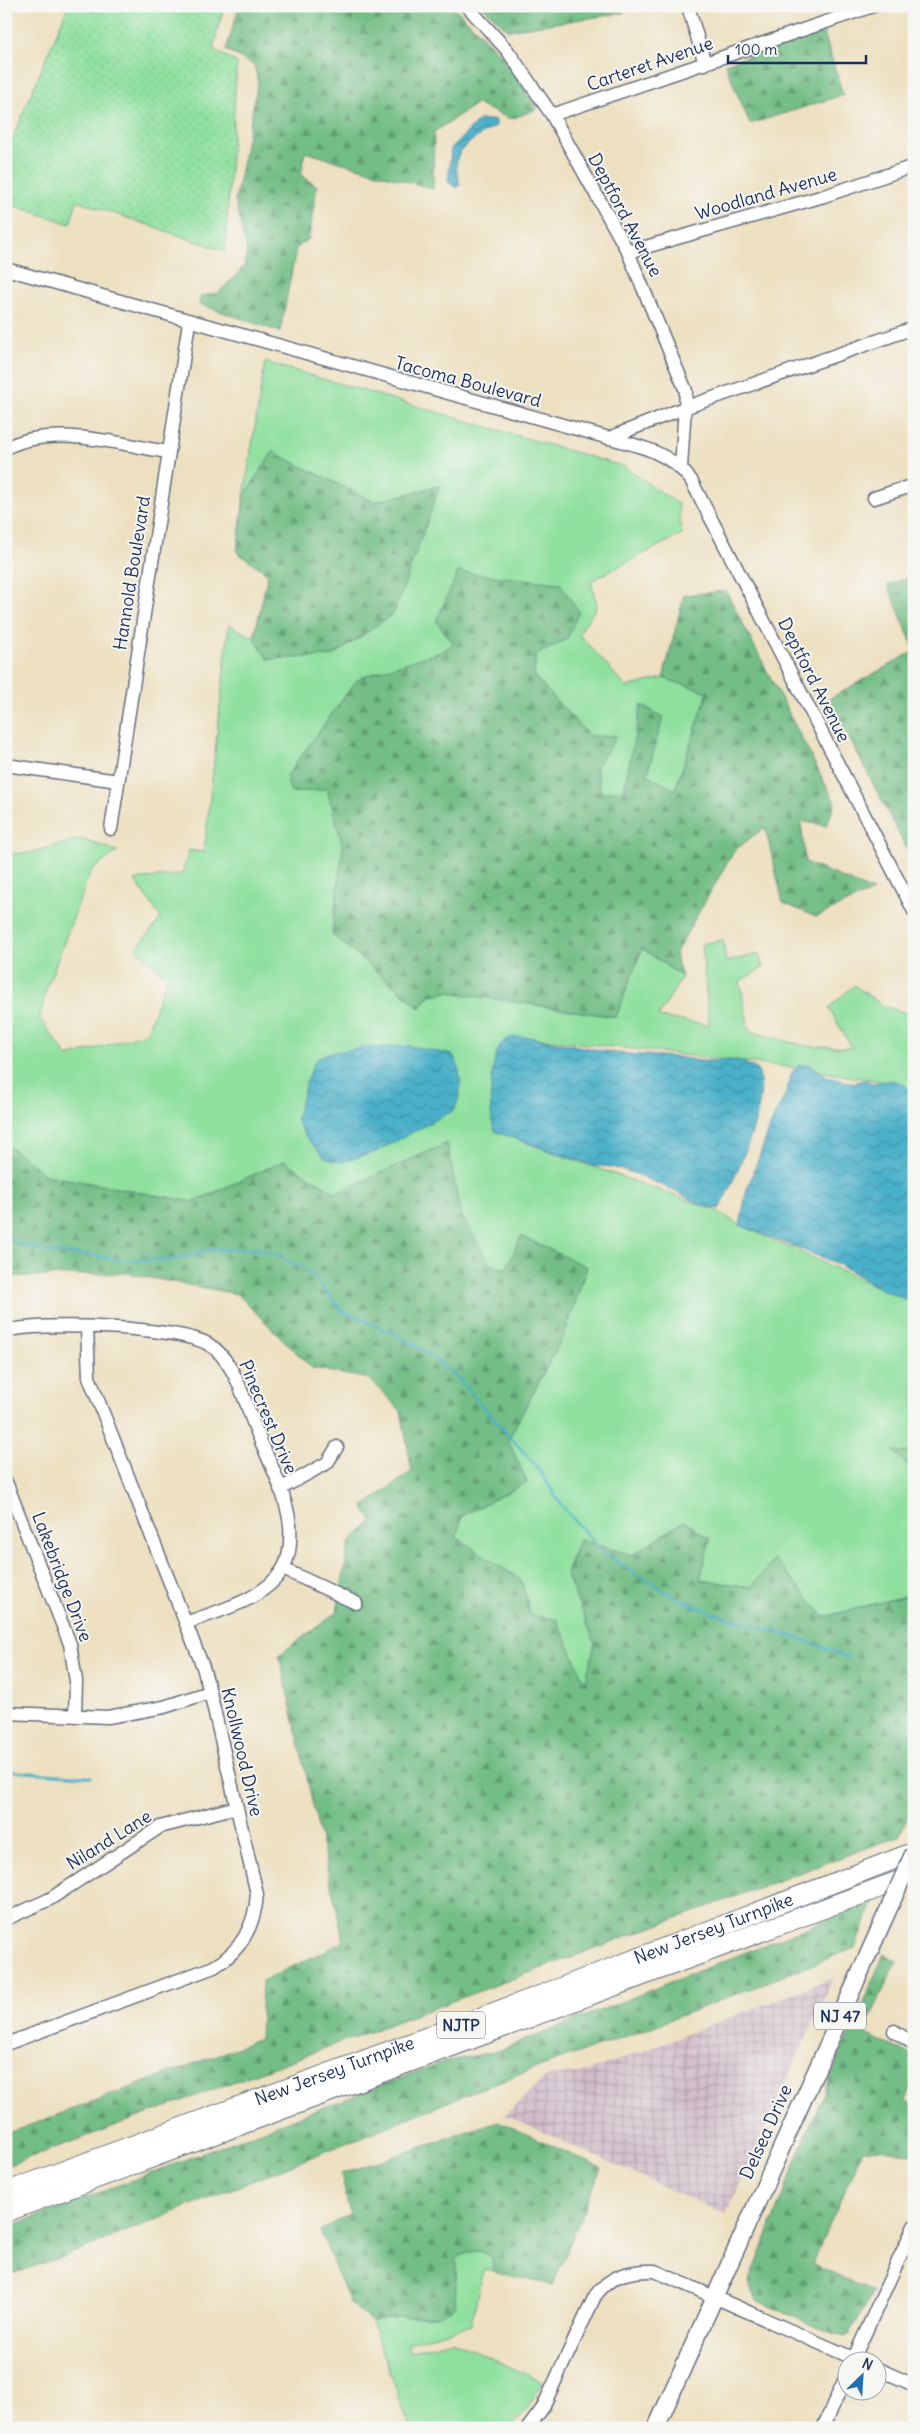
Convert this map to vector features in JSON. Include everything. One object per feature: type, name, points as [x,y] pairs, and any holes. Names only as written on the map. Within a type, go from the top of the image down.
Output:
[{"type":"highway","name":"New Jersey Turnpike","points":[[6,2192],[541,1996],[914,1852]]},
{"type":"highway","name":"New Jersey Turnpike","points":[[6,2212],[338,2087],[914,1875]]},
{"type":"main road","name":"Delsea Drive","points":[[656,2428],[914,1852]]},
{"type":"street","name":"Deptford Avenue","points":[[467,6],[507,50],[552,115],[628,252],[686,391],[681,467]]},
{"type":"street","points":[[688,6],[705,64]]},
{"type":"street","name":"Carteret Avenue","points":[[552,115],[873,6]]},
{"type":"street","name":"Woodland Avenue","points":[[628,252],[824,196],[914,166]]},
{"type":"street","name":"Tacoma Boulevard","points":[[6,269],[189,322],[609,438]]},
{"type":"street","name":"Hannold Boulevard","points":[[112,829],[189,322]]},
{"type":"street","points":[[609,438],[684,408],[914,328]]},
{"type":"street","points":[[6,448],[28,438],[60,436],[168,452]]},
{"type":"street","name":"Deptford Avenue","points":[[609,438],[668,457],[681,467],[698,491],[914,911]]},
{"type":"street","points":[[874,498],[914,485]]},
{"type":"street","points":[[6,513],[6,519]]},
{"type":"street","points":[[6,765],[118,781]]},
{"type":"street","name":"Pinecrest Drive","points":[[6,1331],[46,1324],[178,1334],[209,1344],[220,1353],[232,1371],[280,1489],[290,1522],[291,1540],[288,1555],[282,1569],[268,1586],[252,1597],[186,1623]]},
{"type":"street","name":"Knollwood Drive","points":[[6,2044],[191,1977],[227,1960],[240,1946],[256,1912],[257,1894],[210,1692],[186,1623],[89,1378],[87,1327]]},
{"type":"street","points":[[280,1489],[328,1463],[337,1447]]},
{"type":"street","name":"Lakebridge Drive","points":[[6,1482],[70,1644],[76,1681],[75,1716]]},
{"type":"street","points":[[282,1569],[356,1603]]},
{"type":"street","points":[[6,1713],[75,1716],[124,1714],[164,1707],[210,1692]]},
{"type":"street","name":"Niland Lane","points":[[6,1919],[50,1899],[160,1827],[237,1808]]},
{"type":"street","points":[[894,2031],[914,2044]]},
{"type":"street","points":[[859,2352],[914,2226]]},
{"type":"street","points":[[528,2428],[542,2409],[595,2296],[602,2286],[621,2274],[637,2270],[655,2271],[838,2352]]},
{"type":"street","points":[[888,2373],[914,2385]]},
{"type":"street","points":[[822,2428],[838,2394]]},
{"type":"shaded area","points":[[833,1978],[726,2215],[505,2115],[547,2076],[587,2072]]},
{"type":"green space","points":[[68,6],[224,6],[213,49],[237,63],[225,251],[77,201],[70,224],[6,203],[6,154]]},
{"type":"green space","points":[[239,6],[453,6],[507,61],[537,109],[511,119],[476,104],[434,132],[433,189],[305,152],[301,175],[317,186],[309,238],[296,249],[280,332],[199,304],[201,296],[218,293],[244,267],[247,251],[235,201],[258,82],[254,65],[226,50]]},
{"type":"green space","points":[[482,6],[621,6],[624,13],[508,30]]},
{"type":"green space","points":[[823,30],[843,95],[750,124],[725,64]]},
{"type":"green space","points":[[265,362],[625,467],[678,504],[682,534],[591,581],[597,606],[579,634],[626,687],[663,678],[708,692],[675,790],[647,775],[663,717],[642,705],[624,790],[601,793],[589,736],[534,676],[536,655],[567,639],[454,644],[440,652],[292,793],[327,788],[343,846],[332,934],[420,1008],[430,995],[448,992],[616,1017],[642,948],[682,977],[658,1017],[709,1025],[702,944],[723,940],[726,962],[759,954],[763,968],[740,981],[749,1031],[805,1046],[852,1048],[829,1008],[854,985],[883,1006],[914,1015],[914,1099],[905,1085],[796,1068],[528,1037],[496,1132],[715,1210],[740,1225],[904,1299],[914,1294],[914,1453],[894,1452],[914,1471],[914,1586],[909,1595],[824,1617],[775,1559],[751,1587],[699,1580],[710,1539],[684,1521],[632,1555],[579,1540],[566,1573],[596,1643],[585,1684],[557,1620],[531,1616],[521,1580],[456,1537],[462,1516],[527,1482],[508,1440],[565,1333],[506,1269],[490,1264],[460,1213],[447,1144],[336,1193],[284,1161],[193,1202],[45,1175],[6,1144],[6,854],[29,853],[80,839],[118,851],[91,871],[45,992],[40,1019],[68,1057],[146,1033],[167,977],[136,949],[161,918],[135,880],[182,874],[189,850],[204,852],[229,625],[254,637],[268,659],[333,656],[394,613],[439,486],[374,502],[273,452],[244,496]]},
{"type":"green space","points":[[273,452],[374,502],[440,486],[394,613],[333,656],[268,659],[254,637],[268,574],[237,552],[244,496]]},
{"type":"green space","points":[[458,572],[560,583],[579,612],[567,639],[536,655],[534,676],[589,736],[617,736],[596,767],[601,793],[624,790],[641,705],[663,717],[647,775],[675,790],[708,692],[663,678],[684,595],[726,591],[835,803],[827,826],[801,821],[805,862],[873,891],[816,917],[783,903],[765,827],[734,851],[675,954],[682,977],[642,948],[616,1017],[448,992],[430,995],[420,1008],[332,934],[343,846],[327,789],[291,793],[286,777],[355,682],[364,676],[440,652],[454,644],[436,621]]},
{"type":"green space","points":[[914,576],[914,649],[888,585]]},
{"type":"green space","points":[[914,651],[914,863],[829,699]]},
{"type":"green space","points":[[447,1143],[460,1213],[490,1264],[506,1269],[521,1236],[587,1267],[565,1333],[508,1440],[527,1482],[462,1516],[456,1537],[521,1580],[531,1616],[557,1619],[585,1683],[595,1643],[566,1573],[579,1540],[633,1555],[684,1521],[710,1539],[700,1580],[751,1587],[775,1559],[824,1617],[909,1595],[914,1586],[914,1804],[899,1836],[6,2166],[6,2134],[260,2039],[262,1981],[344,1942],[279,1655],[337,1612],[349,1543],[372,1521],[363,1507],[412,1471],[401,1411],[369,1379],[312,1368],[237,1294],[125,1273],[6,1277],[6,1144],[45,1175],[193,1202],[284,1161],[336,1193]]},
{"type":"green space","points":[[893,1451],[914,1453],[914,1471]]},
{"type":"green space","points":[[874,1901],[855,1948],[649,2028],[508,2078],[65,2256],[6,2276],[6,2228],[443,2062],[498,2051]]},
{"type":"green space","points":[[884,1954],[897,1961],[863,2033],[914,2056],[914,2081],[906,2102],[914,2106],[914,2156],[892,2150],[863,2149],[812,2264],[873,2292],[850,2334],[845,2337],[835,2335],[756,2300],[748,2283],[812,2121]]},
{"type":"green space","points":[[498,2121],[601,2168],[553,2285],[493,2272],[492,2258],[483,2252],[475,2251],[457,2258],[455,2307],[438,2316],[387,2318],[372,2322],[350,2303],[320,2231],[350,2214],[341,2174]]},
{"type":"green space","points":[[474,2250],[484,2252],[492,2258],[493,2272],[484,2270],[482,2274],[471,2325],[407,2343],[409,2352],[452,2340],[543,2382],[526,2411],[508,2428],[410,2428],[372,2322],[387,2318],[438,2316],[457,2258]]},
{"type":"water","points":[[479,120],[496,120],[496,126],[464,147],[458,156],[456,163],[460,185],[457,188],[448,182],[451,148]]},
{"type":"water","points":[[528,1037],[616,1053],[676,1057],[701,1061],[738,1060],[757,1069],[761,1082],[756,1119],[734,1180],[719,1209],[707,1207],[637,1175],[608,1167],[595,1166],[496,1132],[491,1115],[492,1074],[501,1044],[509,1038]]},
{"type":"water","points":[[410,1046],[453,1055],[460,1075],[459,1097],[454,1110],[376,1152],[341,1162],[324,1157],[306,1137],[296,1120],[306,1083],[315,1061],[328,1053],[364,1048]]},
{"type":"water","points":[[810,1064],[828,1077],[852,1083],[865,1080],[873,1083],[894,1080],[905,1085],[910,1090],[914,1108],[914,1297],[905,1299],[881,1289],[838,1264],[740,1225],[746,1192],[773,1119],[786,1093],[792,1072],[798,1066]]},
{"type":"waterway","points":[[6,1239],[48,1252],[98,1256],[118,1261],[178,1259],[207,1250],[257,1249],[275,1254],[312,1274],[341,1310],[396,1335],[421,1349],[454,1374],[537,1467],[562,1506],[597,1546],[619,1564],[679,1599],[715,1614],[796,1637],[849,1658]]},
{"type":"waterway","points":[[6,1771],[92,1777]]}]
